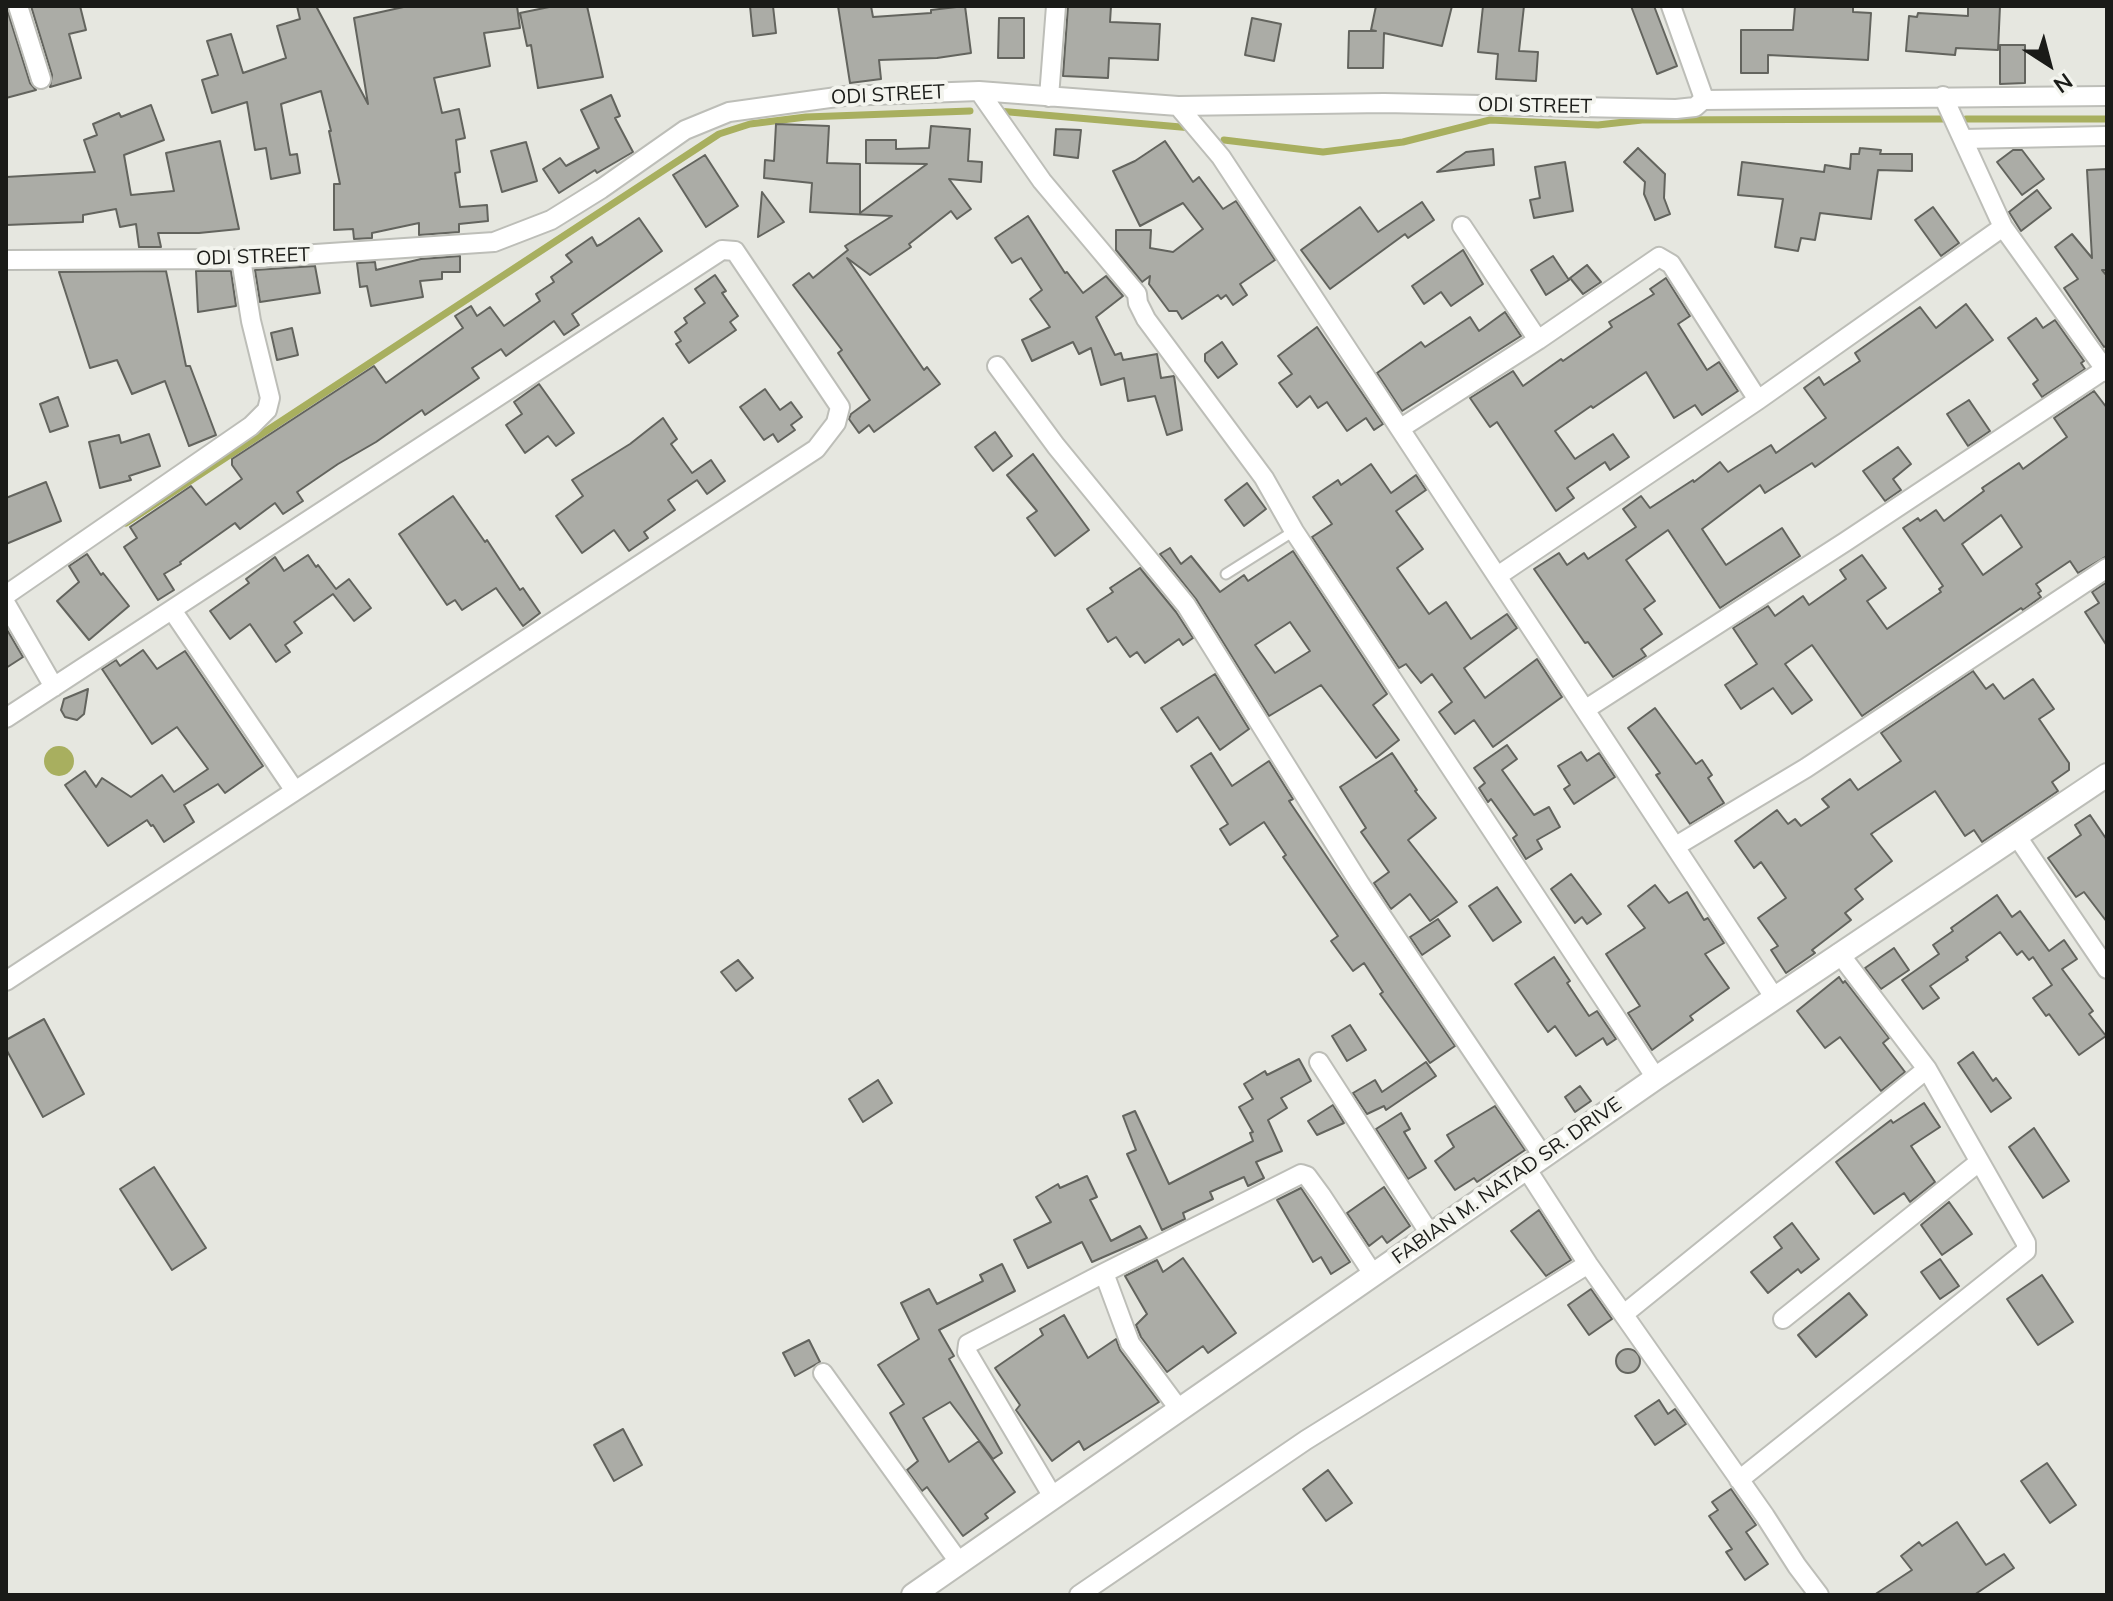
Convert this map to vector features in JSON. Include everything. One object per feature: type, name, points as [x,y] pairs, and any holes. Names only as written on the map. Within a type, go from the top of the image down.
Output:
[{"type":"street","points":[[18,6],[41,79]]},
{"type":"street","points":[[1049,97],[1056,6]]},
{"type":"street","points":[[1671,6],[1703,100]]},
{"type":"street","points":[[979,91],[1042,181],[1137,294],[1146,319],[1264,478],[1294,531],[1656,1078]]},
{"type":"street","name":"ODI STREET","points":[[6,260],[241,259],[494,242],[551,220],[685,130],[729,112],[844,96],[979,91],[1178,106],[1384,103],[1676,109],[1695,107],[1703,100],[2107,96]]},
{"type":"street","points":[[1586,709],[2106,370],[2003,227],[1943,96]]},
{"type":"street","points":[[1178,106],[1221,157],[1774,997]]},
{"type":"street","points":[[1963,139],[2107,136]]},
{"type":"street","points":[[1462,226],[1538,340]]},
{"type":"street","points":[[1499,575],[1758,400],[2003,227]]},
{"type":"street","points":[[6,718],[722,250],[735,251],[840,407],[836,423],[816,449],[6,981]]},
{"type":"street","points":[[1401,428],[1538,340],[1654,259],[1664,257],[1758,400]]},
{"type":"street","points":[[6,595],[251,426],[267,410],[270,398],[251,321],[241,259]]},
{"type":"street","points":[[997,366],[1056,446],[1186,605],[1534,1162],[1588,1264],[1819,1595]]},
{"type":"street","points":[[1676,846],[1806,768],[2107,568]]},
{"type":"street","points":[[6,604],[54,687]]},
{"type":"street","points":[[172,610],[295,791]]},
{"type":"street","name":"FABIAN M. NATAD SR. DRIVE","points":[[913,1595],[1656,1078],[2107,775]]},
{"type":"street","points":[[2016,835],[2107,969]]},
{"type":"street","points":[[1739,1480],[2026,1251],[2026,1243],[1927,1069],[1839,953]]},
{"type":"street","points":[[1319,1062],[1430,1234]]},
{"type":"street","points":[[1624,1314],[1927,1069]]},
{"type":"street","points":[[1783,1319],[1979,1162]]},
{"type":"street","points":[[1053,1497],[965,1348],[968,1344],[1301,1174],[1307,1176],[1373,1274]]},
{"type":"street","points":[[1079,1595],[1306,1440],[1588,1264]]},
{"type":"street","points":[[1104,1273],[1130,1343],[1179,1409]]},
{"type":"street","points":[[823,1373],[959,1562]]},
{"type":"lane","points":[[1226,574],[1294,531]]},
{"type":"shaded area","points":[[59,746],[70,750],[74,761],[70,772],[59,776],[48,772],[44,761],[48,750]]},
{"type":"building","points":[[6,6],[30,83],[36,90],[6,98]]},
{"type":"building","points":[[31,6],[80,6],[86,30],[69,34],[81,78],[50,87],[52,75]]},
{"type":"building","points":[[297,6],[316,6],[368,104],[354,18],[408,6],[517,6],[520,28],[484,33],[490,66],[434,78],[442,113],[459,109],[465,138],[456,140],[460,172],[455,173],[460,207],[487,205],[488,221],[459,224],[459,232],[419,235],[419,223],[372,233],[372,238],[354,239],[353,229],[334,230],[334,184],[340,184],[321,91],[281,104],[290,155],[297,154],[300,173],[271,179],[266,148],[255,150],[247,102],[212,113],[202,80],[218,75],[207,41],[231,34],[243,73],[286,58],[277,26],[300,19]]},
{"type":"building","points":[[554,6],[587,6],[603,77],[538,88],[531,45],[527,46],[520,13]]},
{"type":"building","points":[[750,6],[773,6],[776,33],[753,36]]},
{"type":"building","points":[[838,6],[871,6],[873,17],[931,13],[931,10],[965,6],[971,53],[937,58],[879,60],[881,79],[850,83]]},
{"type":"building","points":[[1068,6],[1111,6],[1110,22],[1160,24],[1158,60],[1109,58],[1108,78],[1063,76]]},
{"type":"building","points":[[1376,6],[1452,6],[1442,46],[1384,33],[1383,68],[1348,68],[1349,31],[1376,31],[1371,30]]},
{"type":"building","points":[[1483,6],[1524,6],[1519,51],[1538,52],[1536,81],[1496,79],[1498,54],[1478,52]]},
{"type":"building","points":[[1631,6],[1654,6],[1677,66],[1657,74]]},
{"type":"building","points":[[1795,6],[1853,6],[1853,12],[1871,13],[1868,60],[1768,55],[1768,73],[1741,73],[1741,30],[1793,30]]},
{"type":"building","points":[[1968,6],[2000,6],[1998,50],[1956,48],[1955,55],[1906,51],[1909,16],[1917,17],[1918,13],[1968,16]]},
{"type":"building","points":[[999,18],[1024,18],[1024,58],[998,58]]},
{"type":"building","points":[[1252,18],[1281,24],[1274,61],[1245,55]]},
{"type":"building","points":[[2000,45],[2025,45],[2025,83],[2000,84]]},
{"type":"building","points":[[611,95],[620,116],[615,118],[633,152],[597,173],[595,170],[559,193],[543,169],[560,158],[566,166],[599,148],[581,110]]},
{"type":"building","points":[[151,105],[164,140],[124,155],[131,195],[174,191],[166,153],[220,141],[239,229],[158,233],[161,247],[139,247],[136,224],[120,227],[116,209],[83,215],[83,222],[6,225],[6,177],[95,172],[84,140],[97,135],[93,124]]},
{"type":"building","points":[[776,124],[829,126],[827,163],[860,164],[860,213],[927,164],[866,163],[866,140],[896,140],[896,149],[929,148],[931,126],[970,129],[968,161],[982,162],[981,182],[949,179],[971,209],[957,219],[951,211],[909,244],[911,247],[870,275],[847,258],[924,370],[927,367],[940,384],[874,432],[869,425],[859,433],[849,419],[870,400],[838,353],[842,350],[793,285],[809,273],[813,278],[848,250],[845,246],[892,216],[810,212],[812,183],[764,178],[765,160],[774,161]]},
{"type":"building","points":[[1056,129],[1081,130],[1078,158],[1054,155]]},
{"type":"building","points":[[1165,141],[1193,182],[1199,177],[1223,209],[1236,201],[1275,260],[1240,284],[1247,295],[1233,305],[1226,295],[1221,299],[1218,295],[1182,319],[1177,311],[1169,311],[1149,284],[1150,276],[1142,282],[1116,250],[1116,230],[1151,230],[1150,248],[1173,252],[1203,229],[1183,203],[1140,226],[1113,171]]},
{"type":"building","points":[[526,142],[537,181],[502,192],[491,151]]},
{"type":"building","points":[[1638,148],[1665,174],[1664,198],[1670,214],[1655,220],[1644,194],[1645,182],[1624,162]]},
{"type":"building","points":[[1860,148],[1881,150],[1880,154],[1912,154],[1912,171],[1878,170],[1871,219],[1820,213],[1815,240],[1801,238],[1798,251],[1775,247],[1783,199],[1738,195],[1742,162],[1824,172],[1825,165],[1850,169],[1851,154],[1859,154]]},
{"type":"building","points":[[1493,149],[1494,165],[1437,172],[1466,152]]},
{"type":"building","points":[[2013,150],[2022,150],[2044,179],[2022,195],[1997,162]]},
{"type":"building","points":[[705,155],[738,206],[706,227],[673,175]]},
{"type":"building","points":[[1565,162],[1573,211],[1534,218],[1530,200],[1540,198],[1535,167]]},
{"type":"building","points":[[2107,169],[2107,270],[2102,270],[2107,276],[2107,345],[2104,347],[2064,288],[2078,279],[2055,247],[2072,234],[2092,258],[2087,170]]},
{"type":"building","points":[[2037,190],[2051,208],[2021,231],[2009,212]]},
{"type":"building","points":[[762,192],[784,222],[758,237]]},
{"type":"building","points":[[1422,202],[1434,220],[1408,238],[1405,234],[1330,289],[1301,250],[1360,207],[1378,232]]},
{"type":"building","points":[[1933,207],[1959,243],[1941,256],[1915,220]]},
{"type":"building","points":[[1028,216],[1065,273],[1083,293],[1106,276],[1123,296],[1096,317],[1115,355],[1121,353],[1123,360],[1157,354],[1161,378],[1174,376],[1182,430],[1167,435],[1155,396],[1128,401],[1124,378],[1101,385],[1091,348],[1079,354],[1073,342],[1032,361],[1022,340],[1050,327],[1030,299],[1042,290],[1021,258],[1012,263],[995,238]]},
{"type":"building","points":[[639,218],[662,251],[572,314],[579,325],[564,335],[554,321],[506,356],[501,349],[472,368],[479,378],[425,415],[422,410],[297,492],[303,501],[283,514],[275,503],[240,529],[235,523],[180,562],[164,574],[174,590],[158,600],[124,547],[137,538],[130,527],[191,486],[206,505],[242,479],[232,465],[232,459],[374,366],[386,383],[463,328],[455,316],[471,306],[477,316],[490,307],[504,326],[540,301],[536,294],[554,282],[551,277],[572,262],[566,255],[592,237],[597,246],[601,244]]},
{"type":"building","points":[[1463,250],[1483,284],[1451,306],[1441,292],[1424,304],[1412,286]]},
{"type":"building","points":[[460,256],[460,272],[442,272],[442,279],[420,281],[423,297],[371,306],[367,286],[360,287],[357,263],[375,262],[376,270],[421,259]]},
{"type":"building","points":[[1553,256],[1569,280],[1546,295],[1531,270]]},
{"type":"building","points":[[1587,265],[1601,282],[1583,294],[1570,278]]},
{"type":"building","points":[[315,266],[320,293],[260,302],[255,270]]},
{"type":"building","points":[[166,271],[186,366],[190,366],[216,435],[189,446],[165,381],[132,394],[117,360],[90,368],[59,272]]},
{"type":"building","points":[[196,271],[231,271],[236,306],[198,312]]},
{"type":"building","points":[[715,275],[726,291],[722,293],[738,316],[730,322],[736,330],[689,363],[676,344],[681,341],[675,332],[687,323],[684,318],[705,303],[695,289]]},
{"type":"building","points":[[1666,278],[1690,316],[1678,324],[1707,370],[1719,362],[1738,391],[1702,415],[1695,405],[1674,418],[1646,372],[1593,408],[1591,406],[1555,431],[1575,459],[1613,434],[1629,457],[1610,470],[1605,462],[1567,488],[1574,498],[1556,511],[1497,422],[1490,427],[1470,398],[1513,371],[1523,386],[1612,327],[1609,322],[1654,294],[1650,289]]},
{"type":"building","points":[[1966,304],[1993,340],[1815,467],[1812,463],[1765,493],[1760,485],[1702,529],[1726,565],[1782,528],[1800,556],[1720,608],[1668,530],[1626,560],[1655,601],[1644,609],[1662,634],[1641,649],[1646,656],[1613,677],[1588,642],[1585,643],[1534,569],[1559,553],[1567,565],[1584,553],[1588,559],[1636,527],[1623,509],[1641,496],[1650,508],[1694,482],[1720,462],[1728,472],[1771,445],[1776,453],[1826,418],[1804,388],[1819,377],[1824,385],[1860,361],[1855,353],[1920,307],[1936,328]]},
{"type":"building","points":[[1505,312],[1521,336],[1402,411],[1377,373],[1421,342],[1425,347],[1470,317],[1479,331]]},
{"type":"building","points":[[2036,318],[2043,328],[2055,320],[2084,361],[2081,363],[2085,369],[2042,397],[2033,384],[2038,380],[2008,338]]},
{"type":"building","points":[[1317,327],[1383,424],[1374,430],[1366,418],[1347,431],[1327,402],[1318,408],[1310,396],[1297,407],[1279,383],[1292,374],[1278,356]]},
{"type":"building","points":[[292,328],[298,355],[277,360],[271,333]]},
{"type":"building","points":[[1222,342],[1237,364],[1218,378],[1205,361],[1205,354]]},
{"type":"building","points":[[539,384],[574,433],[556,446],[548,436],[525,453],[506,425],[522,414],[514,402]]},
{"type":"building","points":[[765,389],[780,410],[791,402],[802,417],[791,425],[795,430],[778,442],[773,434],[764,440],[740,407]]},
{"type":"building","points":[[2094,391],[2107,408],[2107,556],[2078,573],[2070,561],[2036,584],[2041,597],[1862,716],[1812,645],[1785,664],[1812,700],[1792,714],[1773,688],[1741,709],[1725,685],[1757,664],[1733,628],[1768,606],[1775,616],[1803,596],[1809,605],[1846,579],[1840,570],[1862,555],[1886,588],[1867,601],[1887,629],[1941,592],[1939,589],[1943,586],[1903,528],[1936,510],[1944,521],[1984,491],[1982,488],[2019,463],[2023,469],[2067,437],[2054,418]],"holes":[[[2001,515],[2022,547],[1983,575],[1962,544]]]},
{"type":"building","points":[[58,397],[68,426],[50,432],[40,404]]},
{"type":"building","points":[[1969,400],[1990,431],[1968,446],[1947,414]]},
{"type":"building","points":[[663,418],[677,439],[671,444],[692,473],[711,460],[725,481],[707,494],[697,480],[668,500],[675,510],[644,532],[648,538],[629,551],[614,530],[582,553],[556,516],[583,496],[572,480],[630,444]]},
{"type":"building","points":[[995,432],[1012,456],[993,471],[975,447]]},
{"type":"building","points":[[149,434],[160,466],[129,476],[131,480],[100,488],[89,442],[119,435],[121,443]]},
{"type":"building","points":[[1898,447],[1911,464],[1893,479],[1901,490],[1885,501],[1863,471]]},
{"type":"building","points":[[1033,454],[1089,530],[1055,556],[1027,518],[1037,511],[1007,475]]},
{"type":"building","points":[[1371,464],[1391,493],[1416,475],[1426,490],[1396,511],[1423,549],[1397,568],[1429,614],[1446,602],[1471,639],[1507,614],[1517,628],[1464,668],[1485,698],[1537,659],[1562,697],[1493,747],[1474,720],[1455,734],[1439,712],[1452,702],[1432,674],[1421,683],[1406,664],[1399,668],[1312,537],[1332,524],[1313,497],[1338,480],[1341,485]]},
{"type":"building","points":[[46,482],[61,521],[6,544],[6,498]]},
{"type":"building","points":[[1247,483],[1266,509],[1244,526],[1225,500]]},
{"type":"building","points":[[453,496],[540,613],[523,626],[496,588],[462,610],[455,600],[447,605],[399,534]]},
{"type":"building","points":[[1170,548],[1181,564],[1191,556],[1220,592],[1244,575],[1248,581],[1293,551],[1387,694],[1373,705],[1399,740],[1376,758],[1321,685],[1269,716],[1196,599],[1160,554]],"holes":[[[1290,622],[1310,651],[1275,673],[1255,645]]]},
{"type":"building","points":[[87,554],[129,606],[89,640],[57,601],[79,582],[69,566]]},
{"type":"building","points":[[308,555],[336,589],[349,579],[371,608],[354,621],[333,594],[294,622],[302,633],[285,645],[290,652],[276,662],[250,624],[230,639],[210,611],[249,583],[246,579],[275,557],[284,571]]},
{"type":"building","points":[[1140,568],[1193,638],[1183,645],[1179,639],[1145,663],[1137,652],[1130,657],[1116,637],[1108,642],[1087,609],[1113,592],[1110,588]]},
{"type":"building","points":[[2107,582],[2107,646],[2085,612],[2099,603],[2092,592]]},
{"type":"building","points":[[6,628],[23,657],[6,668]]},
{"type":"building","points":[[143,650],[157,669],[185,651],[263,766],[225,793],[218,784],[184,805],[194,822],[164,842],[147,820],[108,846],[65,785],[85,771],[96,787],[102,778],[131,797],[162,775],[174,792],[208,769],[177,727],[152,744],[102,669],[116,660],[120,666]]},
{"type":"building","points":[[1973,671],[1986,689],[1993,684],[2004,699],[2033,679],[2054,709],[2039,719],[2069,763],[2069,770],[2052,782],[2058,791],[1982,842],[1974,830],[1965,836],[1935,791],[1871,834],[1892,861],[1855,889],[1863,899],[1845,913],[1851,920],[1812,950],[1815,953],[1786,973],[1771,950],[1778,946],[1758,918],[1786,898],[1761,862],[1754,868],[1735,841],[1777,810],[1788,824],[1795,819],[1801,826],[1829,807],[1822,799],[1850,779],[1858,790],[1901,761],[1881,733]]},
{"type":"building","points":[[1215,674],[1249,729],[1220,750],[1198,717],[1177,732],[1161,708]]},
{"type":"building","points":[[88,689],[84,714],[77,720],[65,717],[61,710],[64,699]]},
{"type":"building","points":[[1655,708],[1696,764],[1702,760],[1712,775],[1708,778],[1724,803],[1690,824],[1656,775],[1660,773],[1628,728]]},
{"type":"building","points":[[1507,745],[1517,759],[1502,770],[1534,815],[1549,807],[1560,827],[1537,840],[1542,849],[1526,859],[1513,838],[1517,835],[1491,799],[1488,802],[1479,788],[1485,783],[1474,768]]},
{"type":"building","points":[[1581,752],[1587,761],[1599,753],[1615,777],[1574,804],[1564,789],[1570,785],[1558,766]]},
{"type":"building","points":[[1211,753],[1232,786],[1269,761],[1293,799],[1289,801],[1455,1046],[1430,1063],[1380,994],[1383,992],[1364,963],[1353,971],[1331,941],[1338,936],[1283,857],[1286,855],[1264,822],[1230,845],[1220,829],[1228,824],[1191,766]]},
{"type":"building","points":[[1392,753],[1436,818],[1408,840],[1457,902],[1430,921],[1410,894],[1391,909],[1374,883],[1389,872],[1361,832],[1366,828],[1340,787]]},
{"type":"building","points":[[2090,815],[2107,840],[2107,922],[2084,892],[2076,897],[2048,858],[2081,835],[2075,825]]},
{"type":"building","points":[[1571,874],[1601,914],[1587,924],[1582,917],[1575,923],[1551,889]]},
{"type":"building","points":[[1655,885],[1669,903],[1687,892],[1704,920],[1708,918],[1724,943],[1705,954],[1729,988],[1690,1016],[1693,1020],[1652,1050],[1628,1013],[1640,1006],[1606,954],[1645,928],[1628,906]]},
{"type":"building","points":[[1497,887],[1521,922],[1493,941],[1469,906]]},
{"type":"building","points":[[1997,895],[2012,917],[2020,911],[2049,951],[2064,940],[2077,959],[2062,969],[2093,1011],[2089,1014],[2106,1036],[2079,1055],[2049,1014],[2046,1016],[2033,998],[2052,985],[2033,957],[2029,960],[2022,951],[2017,955],[2000,932],[1966,957],[1968,960],[1930,986],[1939,998],[1923,1009],[1902,980],[1939,954],[1933,945],[1953,931],[1951,928]]},
{"type":"building","points":[[1438,919],[1450,936],[1422,955],[1410,937]]},
{"type":"building","points":[[1894,948],[1909,970],[1881,989],[1865,968]]},
{"type":"building","points":[[1554,957],[1589,1016],[1597,1011],[1616,1039],[1607,1045],[1603,1038],[1576,1056],[1555,1026],[1548,1032],[1515,984]]},
{"type":"building","points":[[738,960],[753,978],[736,991],[721,972]]},
{"type":"building","points":[[1839,977],[1889,1038],[1883,1043],[1905,1072],[1881,1091],[1840,1037],[1825,1048],[1797,1011]]},
{"type":"building","points":[[44,1019],[84,1094],[43,1117],[6,1049],[6,1040]]},
{"type":"building","points":[[1350,1025],[1366,1050],[1347,1061],[1332,1036]]},
{"type":"building","points":[[1973,1052],[1993,1081],[1996,1078],[2011,1098],[1991,1112],[1958,1063]]},
{"type":"building","points":[[1299,1059],[1311,1081],[1281,1098],[1287,1108],[1268,1120],[1282,1151],[1256,1162],[1264,1178],[1248,1186],[1244,1177],[1210,1192],[1213,1199],[1183,1213],[1185,1219],[1162,1230],[1127,1154],[1136,1150],[1123,1116],[1135,1111],[1169,1184],[1253,1141],[1250,1133],[1253,1132],[1239,1107],[1253,1099],[1244,1084],[1265,1071],[1267,1075]]},
{"type":"building","points":[[1426,1062],[1436,1076],[1386,1110],[1384,1106],[1367,1114],[1353,1093],[1375,1080],[1382,1092]]},
{"type":"building","points":[[878,1080],[892,1103],[863,1122],[849,1099]]},
{"type":"building","points":[[1580,1086],[1591,1101],[1575,1112],[1565,1097]]},
{"type":"building","points":[[1924,1103],[1940,1127],[1911,1146],[1935,1182],[1910,1202],[1904,1193],[1874,1214],[1836,1162],[1891,1120],[1893,1123]]},
{"type":"building","points":[[1333,1105],[1344,1123],[1317,1135],[1308,1121]]},
{"type":"building","points":[[1495,1106],[1525,1150],[1477,1182],[1474,1178],[1455,1190],[1435,1161],[1454,1147],[1447,1135]]},
{"type":"building","points":[[1401,1113],[1410,1129],[1404,1132],[1426,1168],[1408,1179],[1376,1129]]},
{"type":"building","points":[[2034,1128],[2069,1181],[2043,1198],[2009,1147]]},
{"type":"building","points":[[154,1167],[206,1248],[172,1270],[120,1189]]},
{"type":"building","points":[[1087,1176],[1097,1197],[1090,1200],[1111,1241],[1140,1226],[1147,1238],[1092,1262],[1082,1242],[1028,1268],[1014,1240],[1051,1222],[1036,1197],[1058,1184],[1060,1188]]},
{"type":"building","points":[[1384,1187],[1410,1226],[1387,1243],[1382,1236],[1369,1246],[1347,1213]]},
{"type":"building","points":[[1301,1188],[1350,1262],[1331,1274],[1321,1257],[1313,1262],[1277,1200]]},
{"type":"building","points":[[1949,1202],[1972,1234],[1942,1255],[1921,1225]]},
{"type":"building","points":[[1539,1210],[1571,1260],[1546,1276],[1511,1231]]},
{"type":"building","points":[[1792,1223],[1819,1259],[1801,1273],[1798,1269],[1768,1293],[1751,1272],[1782,1248],[1774,1237]]},
{"type":"building","points":[[1183,1258],[1236,1333],[1208,1353],[1203,1346],[1167,1372],[1141,1337],[1136,1325],[1147,1314],[1125,1276],[1157,1260],[1163,1272]]},
{"type":"building","points":[[1940,1259],[1959,1286],[1940,1299],[1921,1272]]},
{"type":"building","points":[[1002,1264],[1015,1291],[939,1330],[954,1356],[949,1359],[1002,1453],[993,1459],[950,1402],[923,1418],[949,1462],[979,1441],[1015,1492],[985,1514],[988,1518],[963,1536],[927,1487],[922,1491],[907,1470],[918,1461],[890,1413],[904,1404],[878,1365],[919,1339],[901,1303],[929,1289],[937,1304],[983,1281],[980,1275]]},
{"type":"building","points":[[2042,1275],[2073,1322],[2038,1345],[2007,1299]]},
{"type":"building","points":[[1591,1289],[1612,1319],[1589,1335],[1568,1305]]},
{"type":"building","points":[[1849,1293],[1867,1315],[1816,1357],[1798,1335]]},
{"type":"building","points":[[1064,1315],[1088,1358],[1116,1339],[1120,1350],[1159,1402],[1084,1450],[1079,1441],[1052,1461],[1016,1410],[1020,1405],[995,1368],[1043,1335],[1040,1329]]},
{"type":"building","points":[[809,1340],[820,1362],[795,1376],[783,1353]]},
{"type":"building","points":[[1628,1349],[1637,1352],[1640,1361],[1637,1370],[1628,1373],[1619,1370],[1616,1361],[1619,1352]]},
{"type":"building","points":[[1659,1400],[1668,1414],[1675,1409],[1686,1424],[1655,1445],[1635,1416]]},
{"type":"building","points":[[623,1429],[642,1465],[614,1481],[594,1445]]},
{"type":"building","points":[[2047,1463],[2076,1505],[2050,1523],[2021,1481]]},
{"type":"building","points":[[1328,1470],[1352,1503],[1326,1521],[1303,1489]]},
{"type":"building","points":[[1731,1489],[1756,1525],[1746,1532],[1768,1564],[1745,1580],[1726,1552],[1732,1549],[1709,1516],[1718,1510],[1712,1502]]},
{"type":"building","points":[[1957,1522],[1986,1565],[2004,1554],[2014,1568],[1974,1595],[1874,1595],[1912,1570],[1901,1556],[1919,1542],[1922,1546]]},
{"type":"waterway","points":[[126,523],[719,134],[750,124],[806,117],[970,111]]},
{"type":"waterway","points":[[998,111],[1192,128]]},
{"type":"waterway","points":[[1224,140],[1323,152],[1403,142],[1490,120],[1598,125],[1642,120],[1943,119]]},
{"type":"waterway","points":[[1966,119],[2107,119]]}]
